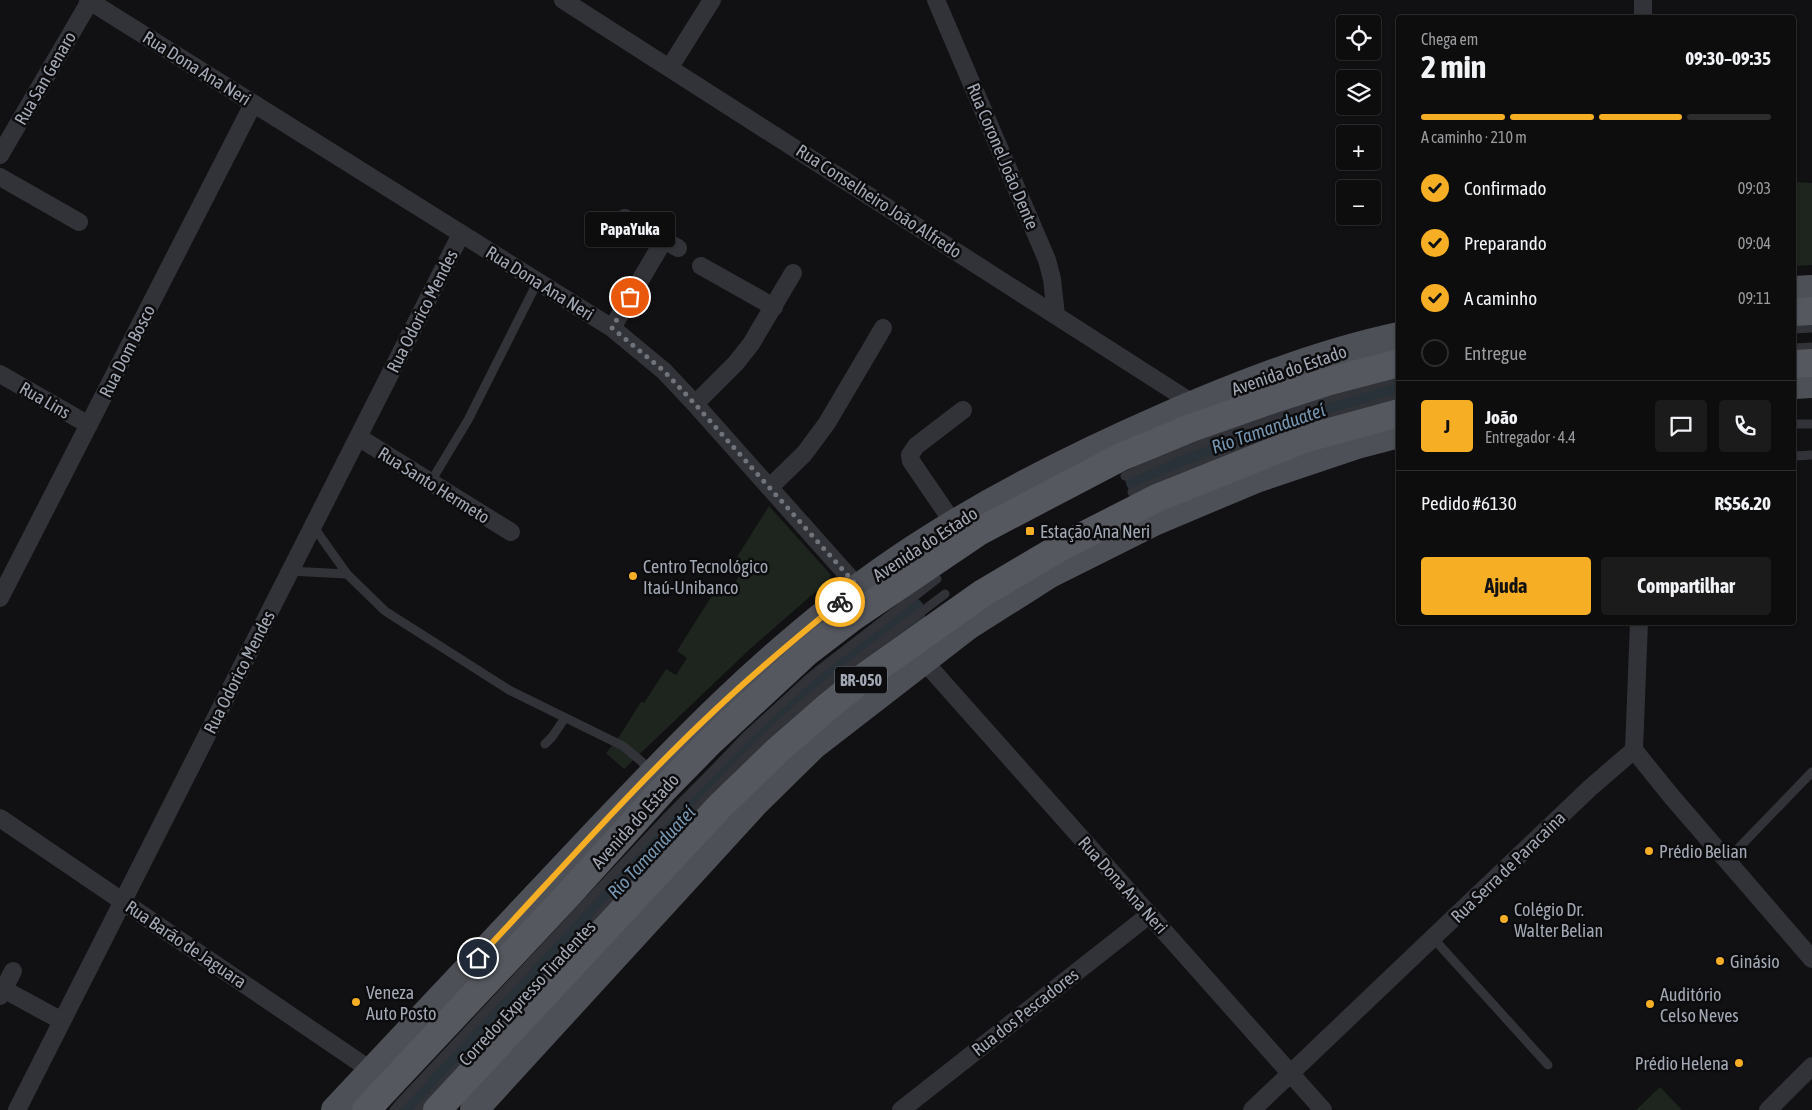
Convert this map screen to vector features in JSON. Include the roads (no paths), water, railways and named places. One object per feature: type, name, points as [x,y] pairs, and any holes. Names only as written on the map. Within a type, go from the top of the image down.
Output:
[{"type":"highway","points":[[1796,312],[1812,311]]},
{"type":"highway","points":[[1796,364],[1812,363]]},
{"type":"highway","name":"Avenida do Estado","points":[[366,1110],[695,757],[806,653],[853,618],[980,531],[1121,457],[1191,428],[1265,402],[1396,365]]},
{"type":"highway","name":"BR-050","points":[[437,1110],[720,806],[778,750],[867,675],[983,593],[1059,548],[1157,498],[1304,439],[1396,414]]},
{"type":"main road","points":[[1796,290],[1812,289]]},
{"type":"main road","name":"Avenida do Estado","points":[[335,1110],[651,774],[713,712],[772,658],[859,588],[899,559],[996,497],[1095,447],[1194,404],[1323,356],[1396,337]]},
{"type":"main road","points":[[1796,385],[1812,384]]},
{"type":"main road","points":[[474,1110],[754,803],[813,746],[968,626],[1050,574],[1156,521],[1256,479],[1396,435]]},
{"type":"street","name":"Rua Conselheiro João Alfredo","points":[[563,0],[1194,404]]},
{"type":"street","points":[[670,67],[712,0]]},
{"type":"street","name":"Rua Coronel João Dente","points":[[936,0],[1047,260],[1052,279],[1056,315]]},
{"type":"street","points":[[1643,0],[1643,15]]},
{"type":"street","name":"Rua Dona Ana Neri","points":[[89,1],[612,328],[664,371],[859,588]]},
{"type":"street","name":"Rua San Genaro","points":[[0,155],[89,1]]},
{"type":"street","name":"Rua Dom Bosco","points":[[0,598],[253,104]]},
{"type":"street","points":[[0,177],[79,222]]},
{"type":"street","points":[[612,328],[671,244],[625,218]]},
{"type":"street","name":"Rua Odorico Mendes","points":[[18,1110],[122,901],[461,234]]},
{"type":"street","points":[[701,266],[774,307]]},
{"type":"street","points":[[695,404],[736,363],[751,344],[793,274]]},
{"type":"street","points":[[770,487],[804,454],[828,423],[883,328]]},
{"type":"street","name":"Rua Lins","points":[[0,374],[89,425]]},
{"type":"street","points":[[954,524],[911,461],[910,455],[916,446],[963,410]]},
{"type":"street","name":"Rua Santo Hermeto","points":[[358,436],[430,483],[511,532]]},
{"type":"street","points":[[1639,625],[1634,750],[1812,959]]},
{"type":"street","name":"Rua Dona Ana Neri","points":[[923,660],[1323,1110]]},
{"type":"street","name":"Rua Serra de Paracaina","points":[[1252,1110],[1590,788],[1634,750]]},
{"type":"street","name":"Rua Barão de Jaguara","points":[[0,818],[372,1071]]},
{"type":"street","name":"Rua dos Pescadores","points":[[901,1110],[1149,914]]},
{"type":"street","points":[[13,971],[2,992],[62,1022]]},
{"type":"street","points":[[1768,1110],[1812,1066]]},
{"type":"lane","points":[[430,483],[468,420],[538,281]]},
{"type":"lane","points":[[1796,329],[1812,328]]},
{"type":"lane","points":[[1796,348],[1812,347]]},
{"type":"lane","points":[[1125,476],[1184,450],[1311,404],[1396,379]]},
{"type":"lane","points":[[1132,492],[1278,433],[1396,398]]},
{"type":"lane","points":[[1796,424],[1812,424]]},
{"type":"lane","points":[[1796,456],[1812,455]]},
{"type":"lane","points":[[312,526],[347,574],[394,617],[509,690],[623,746],[642,762],[651,774]]},
{"type":"lane","points":[[290,572],[347,574]]},
{"type":"lane","name":"Corredor Expresso Tiradentes","points":[[394,1110],[665,819],[749,734],[810,678],[937,579]]},
{"type":"lane","name":"Corredor Expresso Tiradentes","points":[[576,941],[650,858],[760,743],[828,683],[945,594]]},
{"type":"lane","points":[[545,744],[565,718]]},
{"type":"lane","points":[[1727,860],[1812,772]]},
{"type":"lane","points":[[1433,938],[1548,1065]]},
{"type":"lane","name":"Corredor Expresso Tiradentes","points":[[418,1110],[545,975]]},
{"type":"waterway","name":"Rio Tamanduateí","points":[[1140,480],[1206,448],[1300,416],[1396,389]]},
{"type":"waterway","name":"Rio Tamanduateí","points":[[407,1110],[753,743],[825,678],[911,612]]},
{"type":"place","name":"PapaYuka","points":[[630,297]]},
{"type":"place","name":"Estação Ana Neri","points":[[1030,531]]},
{"type":"place","name":"Centro Tecnológico Itaú-Unibanco","points":[[633,576]]},
{"type":"place","name":"Prédio Belian","points":[[1649,851]]},
{"type":"place","name":"Colégio Dr. Walter Belian","points":[[1504,919]]},
{"type":"place","name":"Ginásio","points":[[1720,961]]},
{"type":"place","name":"Veneza Auto Posto","points":[[356,1002]]},
{"type":"place","name":"Auditório Celso Neves","points":[[1650,1004]]},
{"type":"place","name":"Prédio Helena","points":[[1739,1063]]}]
